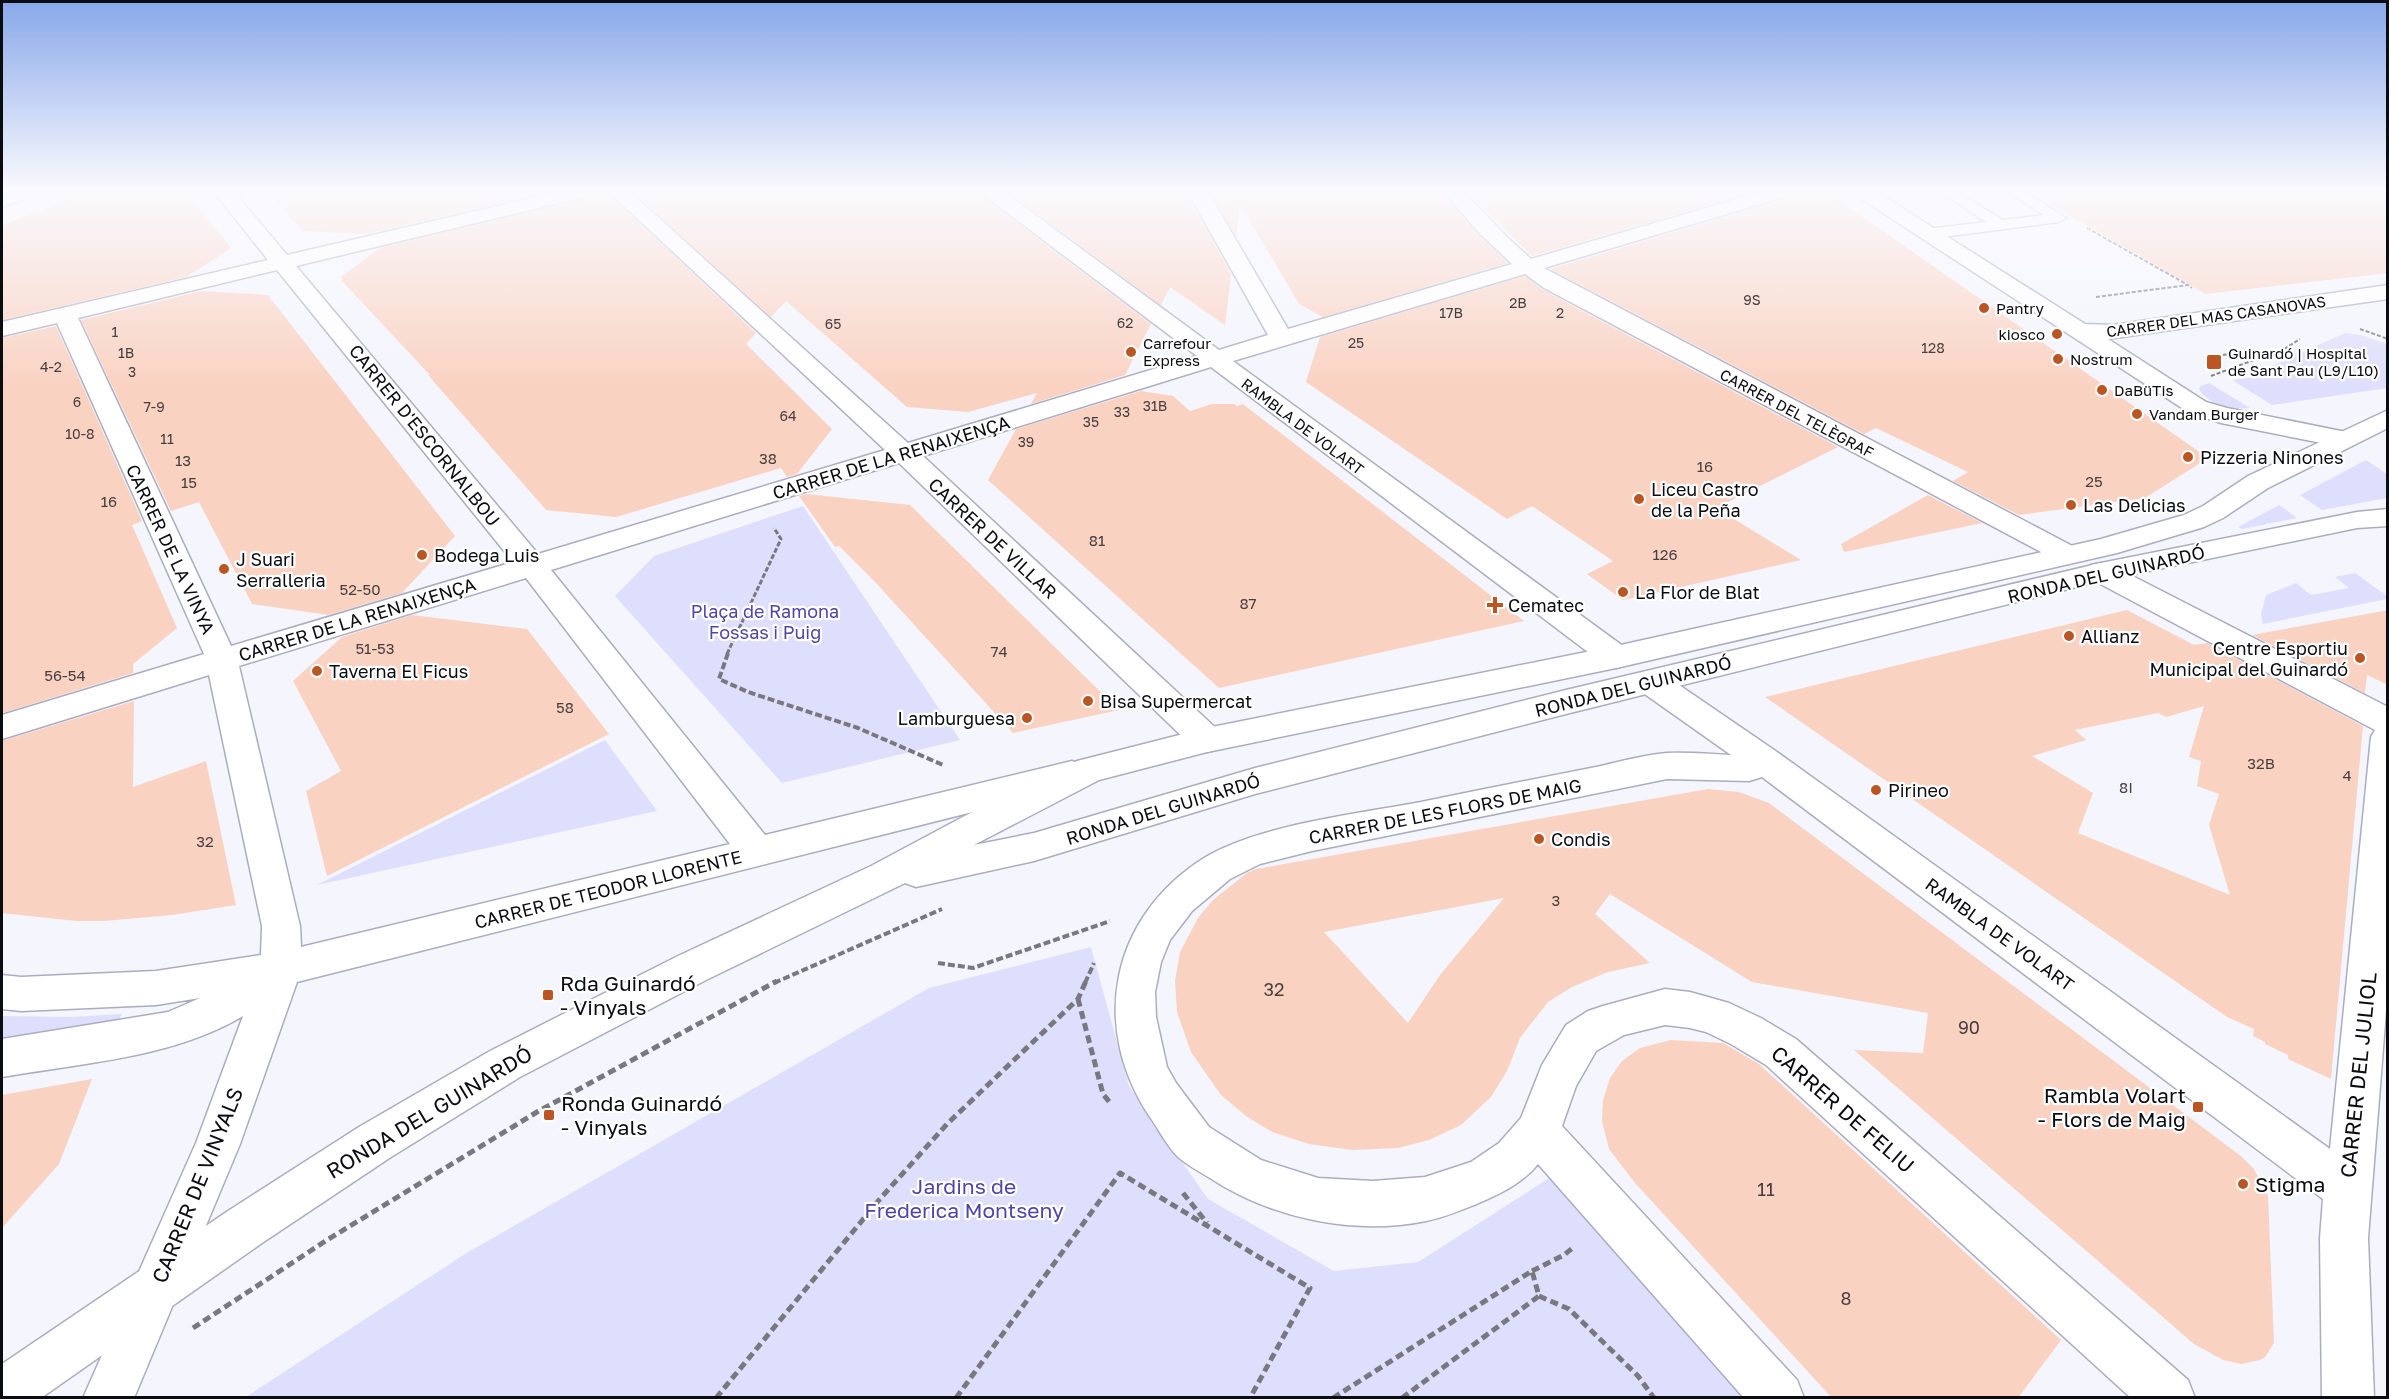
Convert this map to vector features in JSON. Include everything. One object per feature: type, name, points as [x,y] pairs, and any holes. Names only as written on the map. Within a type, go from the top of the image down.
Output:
[{"type":"street","name":"CARRER D'ESCORNALBOU","points":[[278,257],[532,566],[757,851]]},
{"type":"street","points":[[2,329],[302,257]]},
{"type":"street","name":"CARRER DE VILLAR","points":[[690,257],[904,453],[1207,740]]},
{"type":"street","name":"RAMBLA DE VOLART","points":[[1080,257],[1216,358],[1270,402],[1616,657],[1765,761],[2347,1189]]},
{"type":"street","points":[[1235,257],[1282,339]]},
{"type":"street","name":"CARRER DEL TELÈGRAF","points":[[1516,257],[1527,268],[1594,306],[2101,572]]},
{"type":"street","name":"CARRER DE LA RENAIXENÇA","points":[[2,727],[1216,358],[1563,257]]},
{"type":"street","points":[[1964,257],[2197,407],[2242,420],[2342,440]]},
{"type":"street","name":"CARRER DEL MAS CASANOVAS","points":[[2080,331],[2114,332],[2388,292]]},
{"type":"street","name":"CARRER DE LA VINYA","points":[[64,314],[222,660],[281,926],[280,969]]},
{"type":"street","name":"RONDA DEL GUINARDÓ","points":[[1207,740],[1616,657],[2107,547],[2194,521],[2213,512],[2258,482],[2388,418]]},
{"type":"street","name":"RONDA DEL GUINARDÓ","points":[[884,878],[1034,847],[1280,774],[2101,572],[2357,520],[2388,517]]},
{"type":"street","points":[[2101,572],[2388,722]]},
{"type":"street","name":"CARRER DEL JULIOL","points":[[2352,1391],[2344,1238],[2388,737]]},
{"type":"street","name":"CARRER DE TEODOR LLORENTE","points":[[2,992],[21,994],[156,988],[280,969],[664,876],[1207,740]]},
{"type":"street","name":"CARRER DE LES FLORS DE MAIG","points":[[1134,924],[1172,906],[1217,869],[1251,852],[1312,837],[1667,766],[1749,768],[1765,761]]},
{"type":"street","name":"RONDA DEL GUINARDÓ","points":[[2,1394],[245,1227],[366,1148],[506,1064],[672,978],[884,878],[1002,813],[1089,770]]},
{"type":"street","name":"CARRER DE FELIU","points":[[1134,924],[1141,962],[1135,992],[1135,1017],[1147,1071],[1161,1097],[1193,1142],[1249,1178],[1318,1200],[1372,1203],[1425,1199],[1486,1178],[1515,1158],[1538,1131],[1557,1079],[1581,1038],[1603,1024],[1643,1010],[1665,1007],[1690,1010],[1714,1016],[1746,1031],[1781,1052],[2170,1398]]},
{"type":"street","points":[[2,1058],[168,1029],[195,1022],[240,999],[280,969]]},
{"type":"street","name":"CARRER DE VINYALS","points":[[108,1398],[218,1144],[280,969]]},
{"type":"street","points":[[1538,1131],[1779,1398]]},
{"type":"path","points":[[2138,257],[2188,285]]},
{"type":"path","points":[[2131,291],[2179,286]]},
{"type":"path","points":[[2351,326],[2388,339]]},
{"type":"path","points":[[2207,377],[2286,348],[2304,337]]},
{"type":"path","points":[[2223,355],[2239,352]]},
{"type":"path","points":[[770,522],[781,539],[732,641],[719,679],[748,692],[858,728],[946,766]]},
{"type":"path","points":[[938,963],[973,968],[1109,922],[1134,924]]},
{"type":"path","points":[[716,1398],[879,1200],[940,1133],[1078,999],[1093,965]]},
{"type":"path","points":[[183,1334],[327,1240],[537,1112],[784,978]]},
{"type":"path","points":[[956,1398],[1120,1173],[1310,1288],[1250,1398]]},
{"type":"path","points":[[1333,1398],[1532,1271],[1564,1255]]},
{"type":"path","points":[[1532,1271],[1539,1296]]},
{"type":"path","points":[[1402,1398],[1539,1296]]},
{"type":"path","points":[[1539,1296],[1569,1309],[1638,1377],[1654,1398]]},
{"type":"green space","points":[[2345,333],[2361,335],[2387,344],[2387,388],[2272,405],[2232,380],[2268,375],[2270,367]]},
{"type":"green space","points":[[2209,383],[2250,408],[2229,407],[2208,399],[2199,389]]},
{"type":"green space","points":[[2366,460],[2387,474],[2387,498],[2322,510],[2300,495]]},
{"type":"green space","points":[[2279,505],[2297,518],[2242,529],[2238,527]]},
{"type":"green space","name":"Plaça de Ramona Fossas i Puig","points":[[803,506],[960,740],[782,783],[615,596],[654,556]]},
{"type":"green space","points":[[2355,573],[2387,596],[2387,599],[2263,624],[2261,614],[2266,595],[2296,583],[2311,595],[2349,588],[2335,577]]},
{"type":"green space","points":[[605,740],[657,811],[317,885]]},
{"type":"green space","name":"Jardins de Frederica Montseny","points":[[1091,947],[1129,1086],[1208,1199],[1334,1271],[1418,1262],[1554,1175],[1751,1398],[244,1398],[465,1254],[929,988]]},
{"type":"green space","points":[[122,1014],[117,1024],[2,1044],[2,1016],[72,1017]]},
{"type":"building","points":[[2,257],[217,257],[186,277],[2,320]]},
{"type":"building","points":[[368,257],[676,257],[756,333],[746,344],[832,429],[797,474],[787,477],[781,468],[616,517],[546,510],[428,375],[430,375],[341,280],[343,279],[341,277]]},
{"type":"building","points":[[705,257],[1063,257],[1151,324],[1125,375],[1031,404],[1037,393],[968,412],[907,407],[786,301],[771,317]]},
{"type":"building","points":[[1096,257],[1222,257],[1231,274],[1225,325],[1170,287],[1161,305]]},
{"type":"building","points":[[1271,257],[1502,257],[1508,263],[1323,317],[1299,304]]},
{"type":"building","points":[[1589,257],[1921,257],[2208,458],[2145,498],[2019,515],[1953,481],[1968,472],[1876,428],[1864,434],[1550,269]]},
{"type":"building","points":[[2142,257],[2388,257],[2388,273],[2206,294]]},
{"type":"building","points":[[1525,276],[1543,290],[1838,447],[1716,508],[1801,560],[1623,600],[1587,574],[1613,561],[1532,506],[1507,519],[1306,382],[1320,337]]},
{"type":"building","points":[[201,291],[268,295],[455,536],[402,593],[328,615],[252,604],[199,502],[171,511],[81,320]]},
{"type":"building","points":[[56,326],[142,521],[132,525],[177,628],[133,664],[133,673],[2,713],[2,338]]},
{"type":"building","points":[[1141,391],[1173,396],[1190,411],[1212,404],[1237,406],[1243,404],[1524,621],[1219,688],[988,480],[1016,429]]},
{"type":"building","points":[[807,494],[910,505],[1119,710],[1013,733],[876,583],[839,546],[835,547],[799,496]]},
{"type":"building","points":[[1928,495],[1982,523],[1844,552],[1841,544]]},
{"type":"building","points":[[2127,610],[2194,645],[2207,643],[2363,726],[2331,1079],[2288,1059],[2288,1055],[2253,1036],[2254,1029],[2227,1017],[1765,697]],"holes":[[[2204,706],[2189,757],[2201,761],[2197,786],[2219,794],[2209,825],[2230,895],[2078,833],[2093,793],[2032,756],[2086,740],[2075,730],[2158,713],[2166,717]]]},
{"type":"building","name":"Centre Esportiu Municipal del Guinardó","points":[[2388,610],[2388,685],[2367,675],[2365,693],[2252,635]]},
{"type":"building","points":[[412,615],[527,629],[609,734],[327,876],[306,791],[341,771],[293,681],[342,637]]},
{"type":"building","points":[[134,701],[133,787],[206,761],[236,905],[172,915],[104,921],[76,921],[2,913],[2,741]]},
{"type":"building","points":[[1708,789],[1739,792],[1769,803],[2241,1156],[2254,1169],[2268,1196],[2274,1343],[2265,1357],[2241,1364],[2223,1360],[2194,1344],[1854,1050],[1923,1053],[1928,1013],[1752,982],[1610,894],[1595,914],[1650,963],[1608,972],[1572,987],[1548,1002],[1520,1038],[1507,1071],[1491,1097],[1461,1125],[1429,1140],[1398,1148],[1352,1150],[1309,1144],[1272,1132],[1246,1116],[1221,1095],[1191,1052],[1177,1012],[1175,981],[1180,952],[1198,918],[1213,900],[1247,873],[1256,869]],"holes":[[[1504,898],[1440,975],[1408,1023],[1324,932]]]},
{"type":"building","points":[[1671,1040],[1723,1043],[1759,1064],[2061,1340],[2018,1398],[1832,1398],[1635,1183],[1609,1149],[1602,1121],[1603,1100],[1610,1078],[1622,1061],[1640,1048]]},
{"type":"building","points":[[92,1079],[59,1164],[2,1228],[2,1095]]},
{"type":"place","name":"Pantry","points":[[1984,308]]},
{"type":"place","name":"kiosco","points":[[2057,334]]},
{"type":"place","name":"Carrefour Express","points":[[1131,352]]},
{"type":"place","name":"Nostrum","points":[[2058,359]]},
{"type":"place","name":"Guinardó | Hospital de Sant Pau (L9/L10)","points":[[2214,362]]},
{"type":"place","name":"DaBüTis","points":[[2102,390]]},
{"type":"place","name":"Vandam Burger","points":[[2137,414]]},
{"type":"place","name":"Pizzeria Ninones","points":[[2188,457]]},
{"type":"place","name":"Liceu Castro de la Peña","points":[[1639,499]]},
{"type":"place","name":"Las Delicias","points":[[2071,505]]},
{"type":"place","name":"Bodega Luis","points":[[422,555]]},
{"type":"place","name":"J Suari Serralleria","points":[[224,569]]},
{"type":"place","name":"La Flor de Blat","points":[[1623,592]]},
{"type":"place","name":"Cematec","points":[[1495,605]]},
{"type":"place","name":"Allianz","points":[[2069,636]]},
{"type":"place","name":"Centre Esportiu Municipal del Guinardó","points":[[2360,658]]},
{"type":"place","name":"Taverna El Ficus","points":[[317,671]]},
{"type":"place","name":"Bisa Supermercat","points":[[1088,701]]},
{"type":"place","name":"Lamburguesa","points":[[1027,718]]},
{"type":"place","name":"Pirineo","points":[[1876,790]]},
{"type":"place","name":"Condis","points":[[1539,839]]},
{"type":"place","name":"Rda Guinardó - Vinyals","points":[[548,995]]},
{"type":"place","name":"Rambla Volart - Flors de Maig","points":[[2198,1107]]},
{"type":"place","name":"Ronda Guinardó - Vinyals","points":[[549,1115]]},
{"type":"place","name":"Stigma","points":[[2243,1184]]}]
